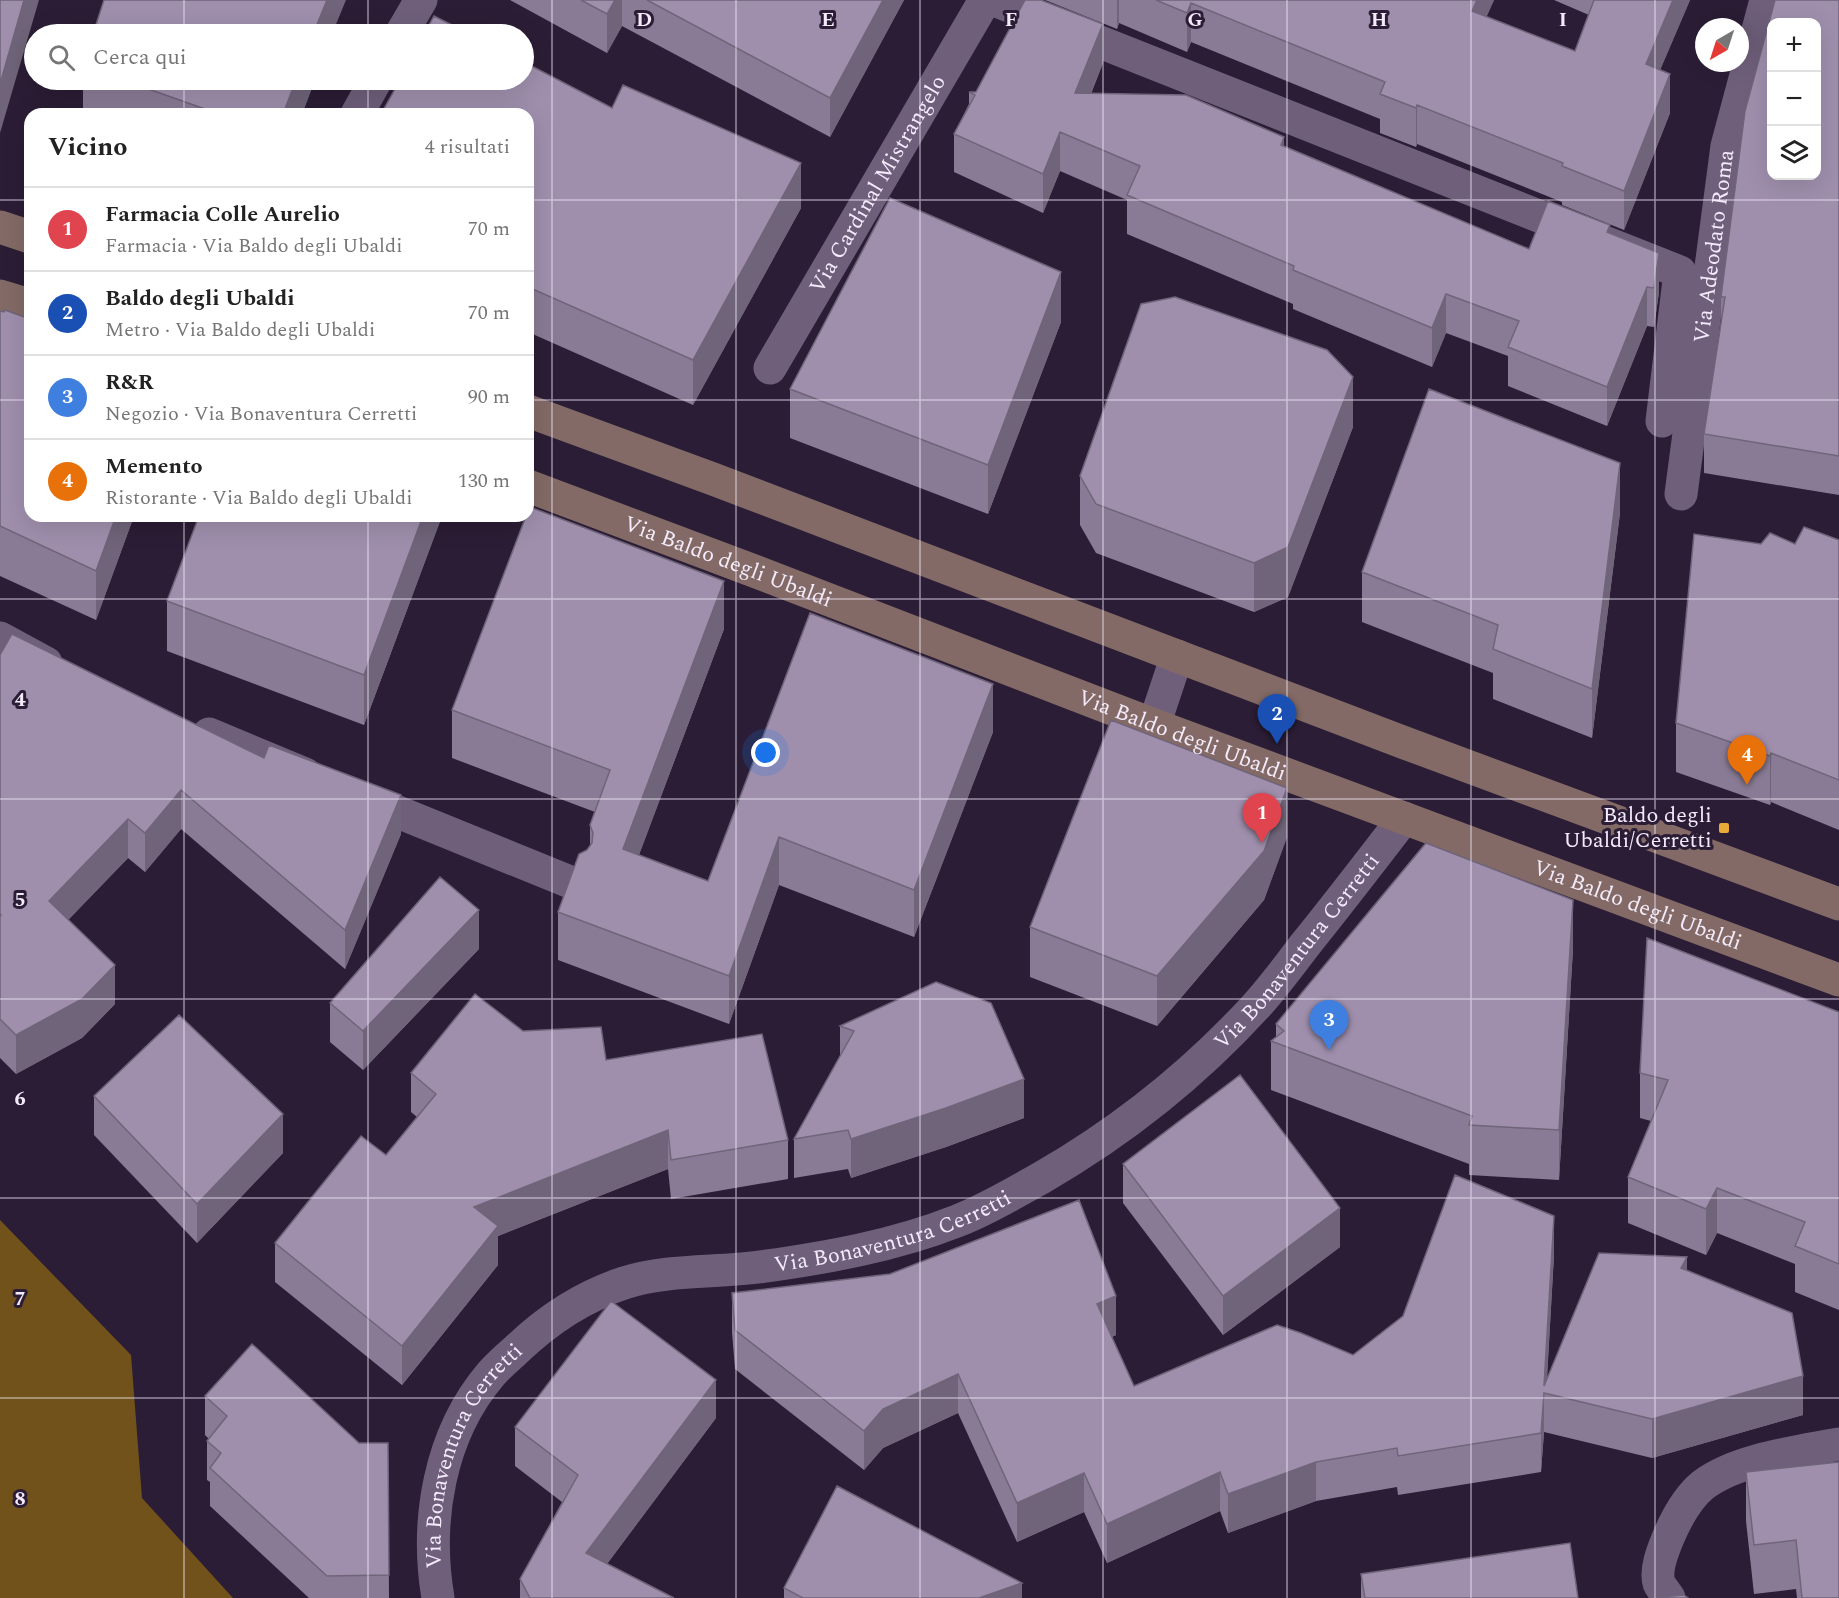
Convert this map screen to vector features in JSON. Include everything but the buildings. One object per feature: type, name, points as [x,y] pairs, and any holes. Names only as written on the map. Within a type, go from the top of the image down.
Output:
[{"type":"main road","points":[[0,227],[24,235]]},
{"type":"main road","points":[[0,296],[24,303]]},
{"type":"main road","points":[[534,413],[1839,904]]},
{"type":"main road","name":"Via Baldo degli Ubaldi","points":[[534,488],[1154,725],[1839,980]]},
{"type":"street","points":[[407,24],[421,0]]},
{"type":"street","name":"Via Cardinal Mistrangelo","points":[[770,368],[985,0]]},
{"type":"street","points":[[994,0],[1680,272],[1662,421]]},
{"type":"street","name":"Via Adeodato Roma","points":[[1681,494],[1727,146],[1766,0]]},
{"type":"street","points":[[360,108],[370,90]]},
{"type":"street","points":[[0,638],[72,676]]},
{"type":"street","points":[[1154,725],[1177,656]]},
{"type":"street","points":[[180,723],[575,884]]},
{"type":"street","name":"Via Bonaventura Cerretti","points":[[438,1598],[434,1576],[433,1524],[445,1459],[459,1424],[479,1391],[492,1373],[532,1335],[556,1317],[623,1284],[653,1276],[785,1264],[908,1238],[960,1220],[1042,1177],[1102,1140],[1161,1096],[1215,1048],[1259,1003],[1404,818]]},
{"type":"street","points":[[1670,1598],[1659,1582],[1659,1564],[1675,1522],[1689,1500],[1704,1485],[1736,1468],[1767,1458],[1839,1444]]},
{"type":"shaded area","points":[[0,1220],[131,1355],[142,1498],[233,1598],[0,1598]]},
{"type":"place","name":"Baldo degli Ubaldi","points":[[1277,744]]},
{"type":"place","name":"Memento","points":[[1747,785]]},
{"type":"place","name":"Baldo degli Ubaldi/Cerretti","points":[[1724,828]]},
{"type":"place","name":"Farmacia Colle Aurelio","points":[[1262,843]]},
{"type":"place","name":"R&R","points":[[1329,1050]]}]
